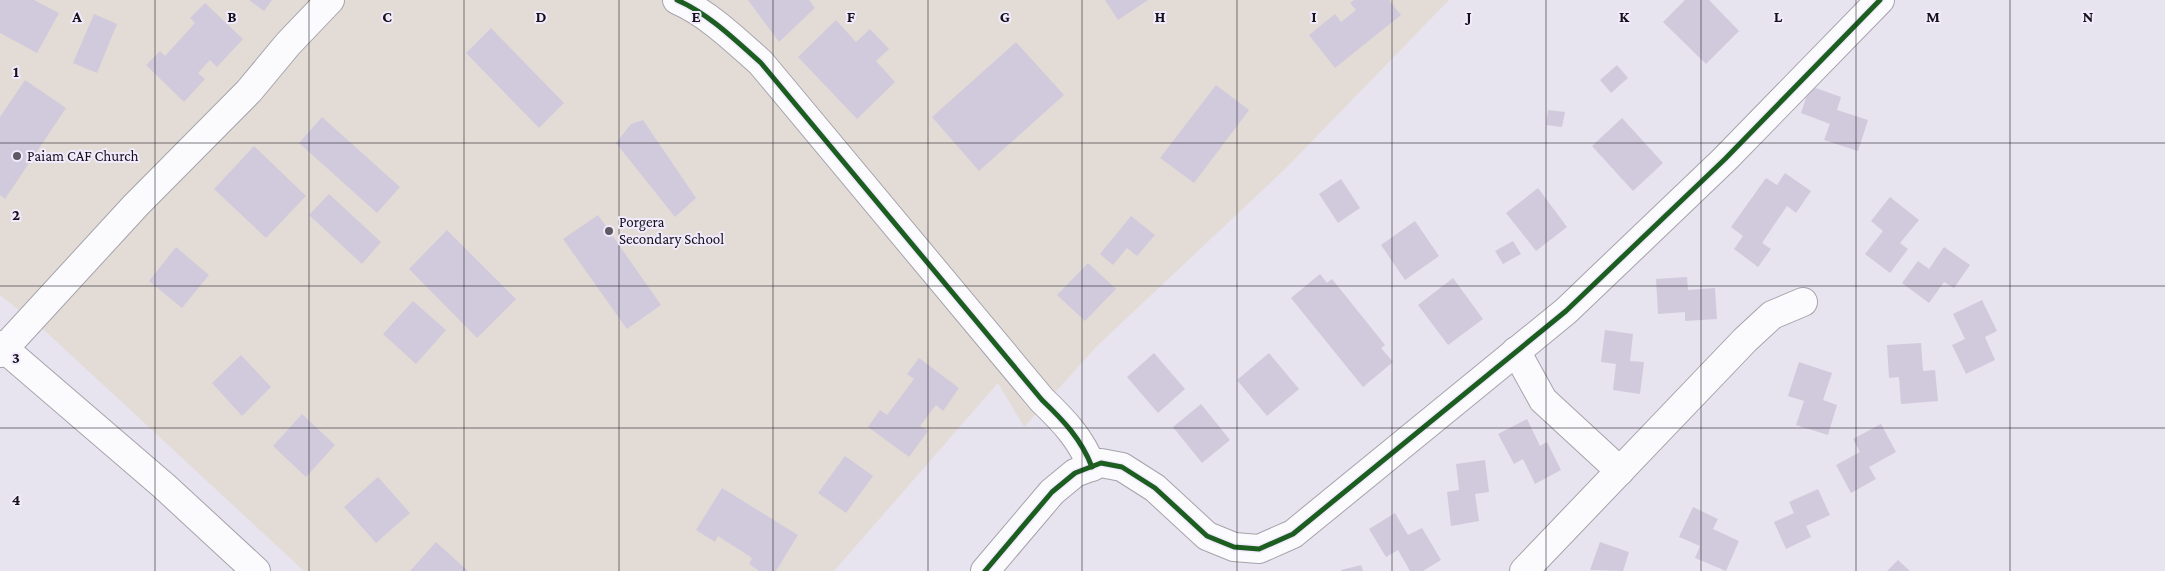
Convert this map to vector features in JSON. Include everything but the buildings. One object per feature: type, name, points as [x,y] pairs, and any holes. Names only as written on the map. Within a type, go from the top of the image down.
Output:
[{"type":"street","points":[[256,571],[164,486],[1,349],[136,204],[249,92],[288,44],[330,0]]},
{"type":"street","points":[[677,0],[690,6],[723,29],[761,64],[1042,400],[1070,426],[1085,449],[1092,467]]},
{"type":"street","points":[[984,571],[1052,492],[1075,473],[1101,463],[1122,467],[1155,488],[1207,536],[1234,547],[1254,560],[1259,549],[1293,534],[1566,311],[1725,159],[1880,0]]},
{"type":"street","points":[[1524,571],[1745,340],[1772,315],[1803,302]]},
{"type":"street","points":[[1516,351],[1543,400],[1620,471]]},
{"type":"shaded area","name":"Porgera Secondary School","points":[[0,0],[1449,0],[1286,168],[1096,347],[1024,427],[998,383],[834,571],[304,571],[44,330],[0,295]]},
{"type":"cycle path","points":[[677,0],[711,20],[761,63],[1042,400],[1058,415],[1083,448],[1092,467]]},
{"type":"cycle path","points":[[985,571],[1052,492],[1075,473],[1101,463],[1122,467],[1155,488],[1207,536],[1234,547],[1259,549],[1293,534],[1566,311],[1725,159],[1880,0]]},
{"type":"place","name":"Paiam CAF Church","points":[[17,156]]},
{"type":"place","name":"Porgera Secondary School","points":[[609,231]]}]
